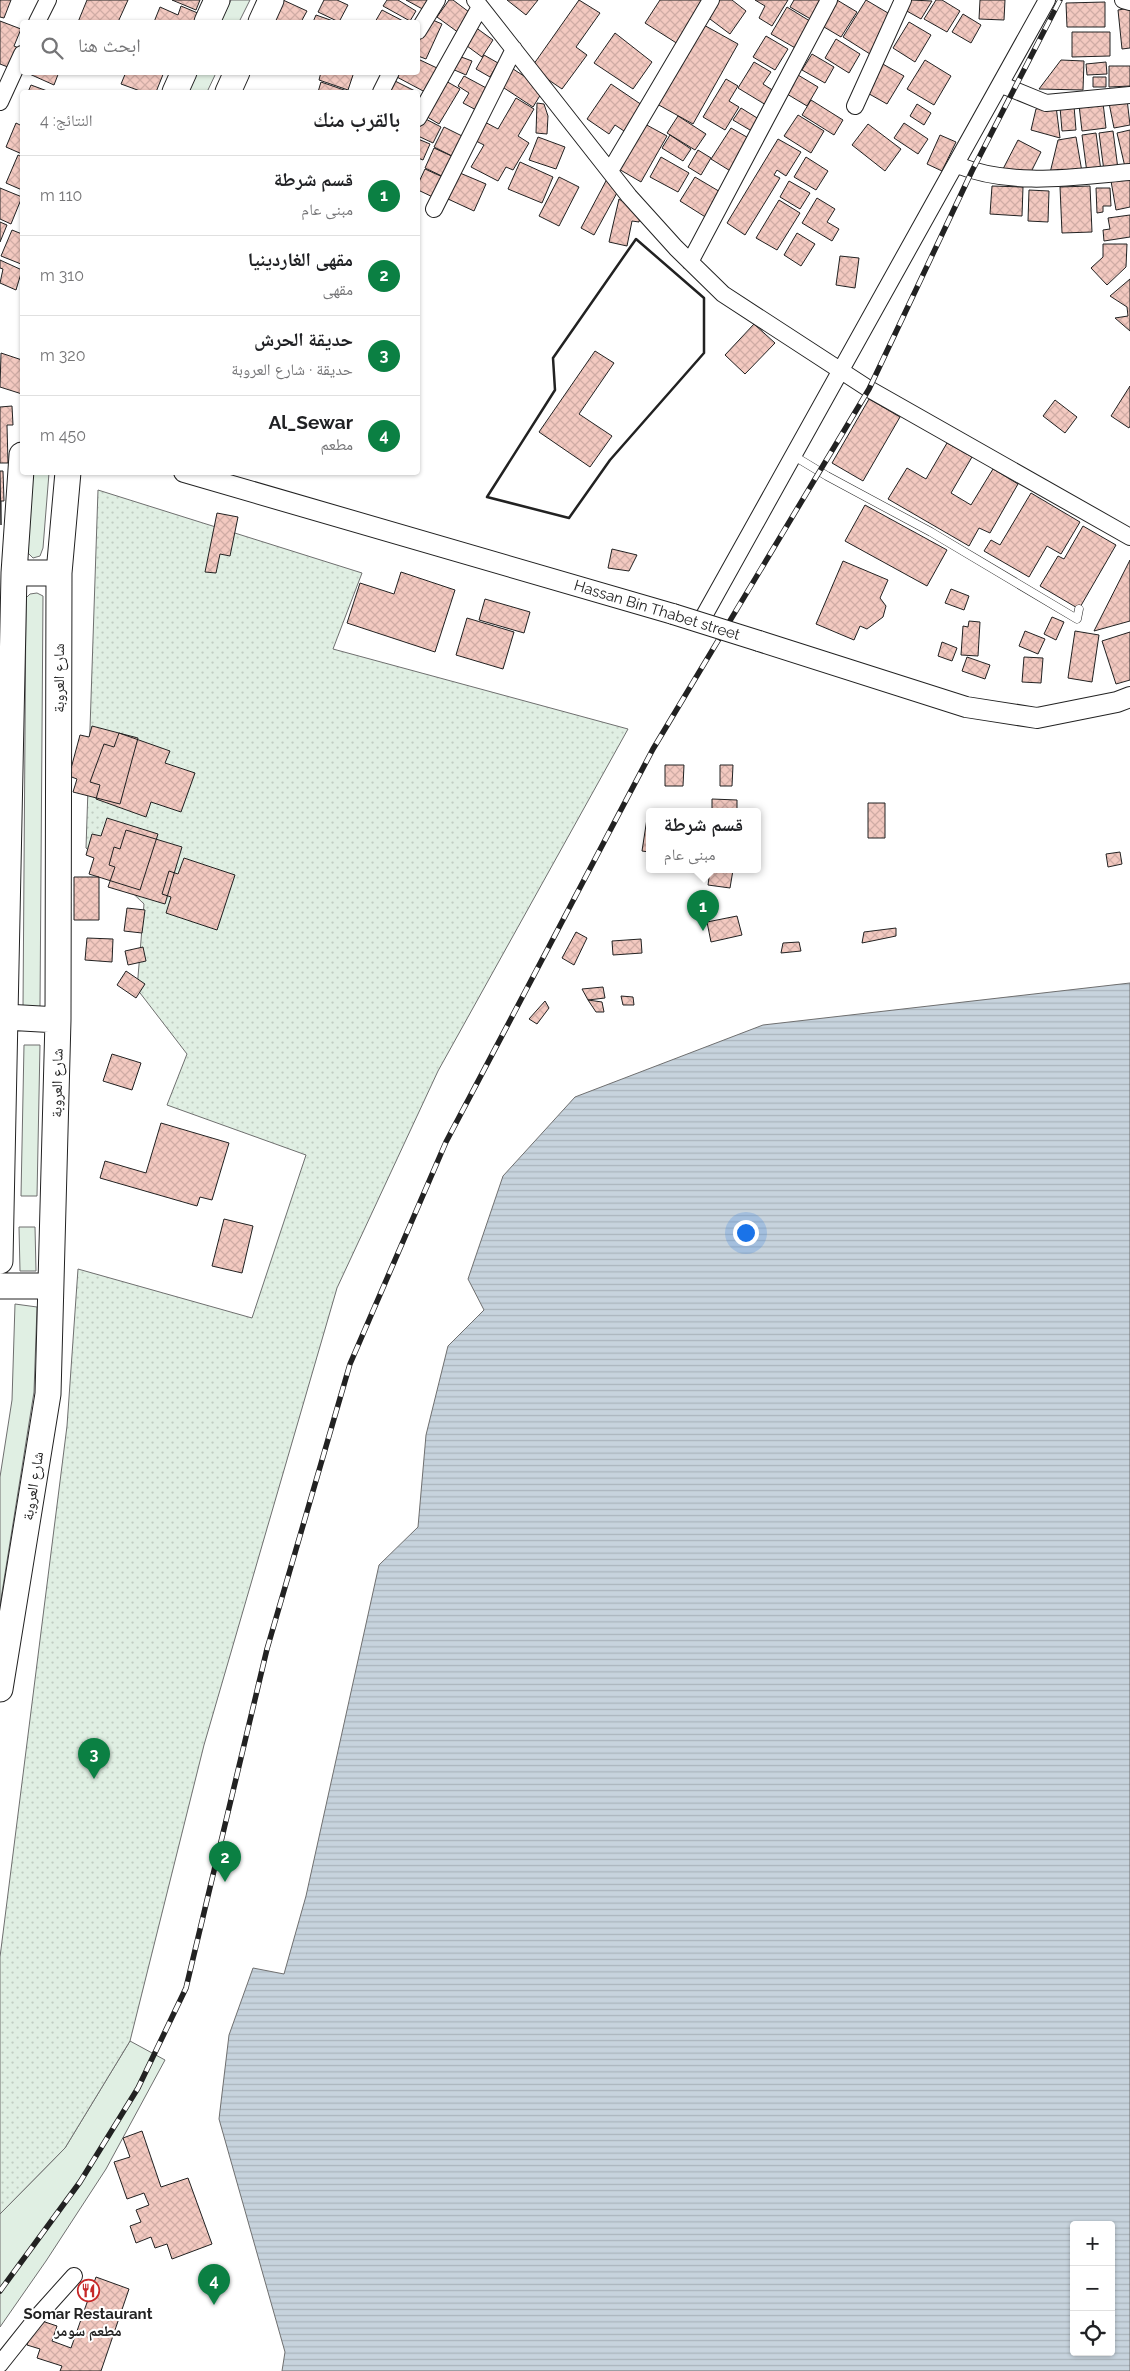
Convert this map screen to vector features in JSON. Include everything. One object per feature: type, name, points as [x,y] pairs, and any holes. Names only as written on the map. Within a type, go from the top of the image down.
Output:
[{"type":"main road","points":[[208,20],[217,0]]},
{"type":"main road","points":[[262,20],[271,0]]},
{"type":"main road","points":[[176,90],[183,75]]},
{"type":"main road","points":[[229,90],[236,75]]},
{"type":"main road","points":[[0,1261],[14,573],[8,535],[20,466]]},
{"type":"main road","name":"شارع العروبة","points":[[0,1689],[48,1394],[58,1020],[59,573],[68,475]]},
{"type":"main road","points":[[14,573],[59,573]]},
{"type":"main road","points":[[5,1017],[58,1020]]},
{"type":"main road","points":[[0,1286],[50,1286]]},
{"type":"street","points":[[38,20],[48,0]]},
{"type":"street","points":[[420,28],[437,0]]},
{"type":"street","points":[[610,171],[711,0]]},
{"type":"street","points":[[690,262],[829,0]]},
{"type":"street","points":[[855,106],[903,0]]},
{"type":"street","points":[[700,623],[1048,0]]},
{"type":"street","points":[[1123,0],[1130,2]]},
{"type":"street","points":[[420,114],[478,3],[629,196],[690,262],[723,294],[877,394],[1130,537]]},
{"type":"street","points":[[434,209],[514,49]]},
{"type":"street","points":[[0,102],[20,58]]},
{"type":"street","points":[[382,90],[390,75]]},
{"type":"street","points":[[1002,85],[1046,103],[1130,95]]},
{"type":"street","points":[[957,165],[972,171],[1039,180],[1130,172]]},
{"type":"street","name":"Hassan Bin Thabet street","points":[[200,475],[673,614],[966,707],[1037,718],[1117,702],[1130,697]]},
{"type":"street","points":[[0,2364],[39,2315],[74,2276]]},
{"type":"lane","points":[[794,456],[931,532],[1077,619],[1079,609]]},
{"type":"green space","points":[[231,0],[250,0],[240,20],[221,20]]},
{"type":"green space","points":[[196,75],[215,75],[208,90],[189,90]]},
{"type":"green space","points":[[32,475],[49,475],[43,548],[40,556],[33,558],[26,551]]},
{"type":"green space","points":[[98,490],[362,573],[333,649],[628,729],[438,1071],[337,1288],[204,1745],[130,2041],[65,2148],[0,2214],[0,1957],[67,1426],[78,1269],[252,1318],[306,1155],[167,1105],[187,1054],[137,989],[144,904],[86,848]]},
{"type":"green space","points":[[37,593],[43,596],[40,1007],[23,1007],[26,598],[30,594]]},
{"type":"green space","points":[[24,1045],[40,1045],[37,1196],[21,1196]]},
{"type":"green space","points":[[19,1227],[35,1227],[36,1271],[20,1271]]},
{"type":"green space","points":[[15,1304],[37,1307],[34,1392],[0,1605],[0,1477],[12,1400]]},
{"type":"green space","points":[[130,2041],[165,2060],[106,2169],[0,2327],[0,2214],[65,2148]]},
{"type":"shaded area","points":[[1130,983],[1130,2371],[282,2371],[285,2352],[219,2119],[229,2035],[253,1968],[284,1974],[306,1896],[379,1565],[418,1527],[426,1435],[448,1346],[484,1310],[468,1279],[503,1176],[575,1097],[763,1025]]},
{"type":"building","points":[[0,0],[11,0],[4,18],[0,17]]},
{"type":"building","points":[[87,0],[128,0],[119,20],[79,20]]},
{"type":"building","points":[[172,0],[200,0],[196,10]]},
{"type":"building","points":[[283,0],[307,11],[302,20],[270,20],[264,18]]},
{"type":"building","points":[[324,0],[337,0],[348,5],[340,20],[335,20],[318,12]]},
{"type":"building","points":[[387,0],[398,0],[416,11],[411,20],[408,20],[383,6]]},
{"type":"building","points":[[406,0],[434,0],[428,12]]},
{"type":"building","points":[[449,0],[453,0],[473,15],[459,33],[437,17]]},
{"type":"building","points":[[507,0],[538,0],[526,15]]},
{"type":"building","points":[[579,0],[600,13],[576,47],[587,55],[562,89],[531,68]]},
{"type":"building","points":[[660,0],[706,0],[678,44],[645,23]]},
{"type":"building","points":[[717,0],[732,0],[746,11],[730,34],[706,16]]},
{"type":"building","points":[[755,0],[788,0],[772,26],[759,18],[765,6]]},
{"type":"building","points":[[794,0],[827,0],[814,21],[790,7]]},
{"type":"building","points":[[837,0],[857,12],[841,37],[819,24]]},
{"type":"building","points":[[866,0],[893,16],[870,54],[843,37]]},
{"type":"building","points":[[911,0],[932,1],[921,19],[905,10]]},
{"type":"building","points":[[936,0],[942,0],[960,11],[947,32],[924,19]]},
{"type":"building","points":[[980,0],[1005,0],[1004,20],[979,19]]},
{"type":"building","points":[[1105,2],[1105,27],[1067,27],[1066,3]]},
{"type":"building","points":[[181,6],[200,14],[198,20],[155,20],[160,7],[178,15]]},
{"type":"building","points":[[787,7],[813,23],[797,49],[771,34]]},
{"type":"building","points":[[1130,8],[1130,48],[1122,49],[1118,10]]},
{"type":"building","points":[[382,10],[401,20],[376,20]]},
{"type":"building","points":[[963,14],[981,25],[971,43],[952,32]]},
{"type":"building","points":[[316,15],[330,20],[314,20]]},
{"type":"building","points":[[428,18],[442,24],[426,59],[420,57],[420,36]]},
{"type":"building","points":[[0,21],[20,29],[14,46],[20,49],[20,52],[13,69],[0,64]]},
{"type":"building","points":[[909,22],[931,35],[915,62],[893,48]]},
{"type":"building","points":[[702,24],[738,44],[693,124],[657,104]]},
{"type":"building","points":[[475,27],[493,40],[482,57],[463,43]]},
{"type":"building","points":[[1072,32],[1110,32],[1110,56],[1072,57]]},
{"type":"building","points":[[615,33],[652,62],[633,89],[594,63]]},
{"type":"building","points":[[766,36],[788,49],[775,70],[753,57]]},
{"type":"building","points":[[836,39],[860,54],[849,73],[825,58]]},
{"type":"building","points":[[812,54],[834,67],[825,83],[802,70]]},
{"type":"building","points":[[456,55],[472,61],[466,75],[450,68]]},
{"type":"building","points":[[484,55],[498,63],[490,77],[476,69]]},
{"type":"building","points":[[420,60],[437,68],[425,92],[395,76],[420,75]]},
{"type":"building","points":[[925,60],[951,76],[934,105],[907,89]]},
{"type":"building","points":[[1061,60],[1084,61],[1083,90],[1039,89]]},
{"type":"building","points":[[754,62],[771,72],[763,84],[774,91],[766,105],[738,88]]},
{"type":"building","points":[[1106,62],[1107,74],[1087,75],[1086,64]]},
{"type":"building","points":[[881,63],[904,76],[887,104],[864,91]]},
{"type":"building","points":[[1109,66],[1130,66],[1130,86],[1109,87]]},
{"type":"building","points":[[510,67],[544,89],[533,107],[498,84]]},
{"type":"building","points":[[32,75],[58,75],[54,85]]},
{"type":"building","points":[[125,75],[163,75],[157,90],[138,90],[121,84]]},
{"type":"building","points":[[320,75],[353,75],[348,90],[319,80]]},
{"type":"building","points":[[798,75],[818,87],[807,106],[787,94]]},
{"type":"building","points":[[464,76],[490,90],[478,111],[463,103],[469,93],[458,86]]},
{"type":"building","points":[[1093,77],[1106,77],[1106,87],[1093,87]]},
{"type":"building","points":[[726,79],[738,86],[729,101],[739,107],[725,130],[703,117]]},
{"type":"building","points":[[444,80],[460,89],[439,124],[424,115]]},
{"type":"building","points":[[395,81],[413,90],[390,90]]},
{"type":"building","points":[[321,82],[344,90],[319,90]]},
{"type":"building","points":[[611,84],[642,105],[624,131],[615,125],[609,134],[587,119]]},
{"type":"building","points":[[31,85],[45,90],[29,90]]},
{"type":"building","points":[[516,98],[534,109],[518,136],[529,143],[513,170],[506,167],[498,181],[471,167],[484,145],[470,138],[481,120],[498,129]]},
{"type":"building","points":[[1127,99],[1130,125],[1114,128],[1109,103]]},
{"type":"building","points":[[811,100],[843,120],[834,135],[802,115]]},
{"type":"building","points":[[537,103],[544,104],[548,116],[547,134],[536,133]]},
{"type":"building","points":[[1103,103],[1106,128],[1082,131],[1079,105]]},
{"type":"building","points":[[917,104],[931,113],[924,125],[910,116]]},
{"type":"building","points":[[1056,106],[1060,138],[1031,130],[1036,109]]},
{"type":"building","points":[[1074,106],[1076,130],[1062,131],[1060,107]]},
{"type":"building","points":[[741,108],[762,121],[755,133],[733,120]]},
{"type":"building","points":[[798,115],[824,131],[811,153],[784,136]]},
{"type":"building","points":[[420,116],[441,127],[433,143],[420,137]]},
{"type":"building","points":[[678,116],[706,134],[695,150],[667,133]]},
{"type":"building","points":[[16,123],[20,125],[20,153],[6,147]]},
{"type":"building","points":[[643,123],[667,136],[641,182],[617,168]]},
{"type":"building","points":[[904,123],[928,139],[918,154],[894,138]]},
{"type":"building","points":[[868,124],[901,149],[885,171],[852,145]]},
{"type":"building","points":[[444,127],[466,138],[456,158],[434,147]]},
{"type":"building","points":[[731,128],[752,140],[732,172],[711,159]]},
{"type":"building","points":[[1130,130],[1130,165],[1125,167],[1117,133]]},
{"type":"building","points":[[1113,131],[1118,169],[1104,171],[1099,133]]},
{"type":"building","points":[[1096,133],[1101,171],[1087,173],[1082,135]]},
{"type":"building","points":[[670,135],[691,149],[683,161],[662,148]]},
{"type":"building","points":[[940,135],[956,142],[942,171],[927,164]]},
{"type":"building","points":[[538,137],[565,147],[556,169],[529,160]]},
{"type":"building","points":[[1076,137],[1082,172],[1049,177],[1058,140]]},
{"type":"building","points":[[778,139],[801,152],[786,176],[777,170],[774,175],[780,178],[745,235],[727,223]]},
{"type":"building","points":[[420,140],[430,144],[423,160],[420,159]]},
{"type":"building","points":[[1018,140],[1041,152],[1030,174],[1003,169]]},
{"type":"building","points":[[434,148],[456,158],[446,178],[425,168]]},
{"type":"building","points":[[698,150],[711,158],[701,175],[688,167]]},
{"type":"building","points":[[18,155],[20,156],[20,189],[6,183]]},
{"type":"building","points":[[661,157],[689,173],[678,192],[650,177]]},
{"type":"building","points":[[806,157],[828,171],[816,190],[794,177]]},
{"type":"building","points":[[520,162],[553,177],[542,203],[508,189]]},
{"type":"building","points":[[425,169],[447,179],[437,199],[420,191],[420,180]]},
{"type":"building","points":[[460,173],[486,184],[474,211],[448,199]]},
{"type":"building","points":[[559,177],[579,187],[559,226],[539,216]]},
{"type":"building","points":[[695,177],[722,193],[707,218],[680,201]]},
{"type":"building","points":[[1130,178],[1130,207],[1116,210],[1111,181]]},
{"type":"building","points":[[607,179],[618,191],[594,235],[581,228]]},
{"type":"building","points":[[789,181],[810,193],[800,209],[780,197]]},
{"type":"building","points":[[992,186],[1023,187],[1022,216],[990,214]]},
{"type":"building","points":[[1090,186],[1092,232],[1062,233],[1060,187]]},
{"type":"building","points":[[0,188],[20,196],[20,202],[11,224],[0,219]]},
{"type":"building","points":[[1096,188],[1110,188],[1111,206],[1103,206],[1103,212],[1097,213]]},
{"type":"building","points":[[1029,190],[1049,191],[1048,222],[1028,221]]},
{"type":"building","points":[[817,198],[835,209],[827,222],[839,229],[832,241],[802,223]]},
{"type":"building","points":[[619,199],[641,213],[639,222],[632,221],[627,246],[609,242]]},
{"type":"building","points":[[779,200],[800,213],[777,250],[756,238]]},
{"type":"building","points":[[1130,215],[1130,237],[1104,241],[1103,230],[1110,229],[1108,218]]},
{"type":"building","points":[[0,222],[7,225],[0,242]]},
{"type":"building","points":[[12,230],[20,233],[20,264],[1,256]]},
{"type":"building","points":[[797,233],[815,244],[801,266],[784,255]]},
{"type":"building","points":[[1103,244],[1127,244],[1126,267],[1107,285],[1091,268],[1103,257]]},
{"type":"building","points":[[840,256],[859,258],[855,288],[836,285]]},
{"type":"building","points":[[0,260],[20,269],[16,290],[0,283],[3,269],[0,268]]},
{"type":"building","points":[[1130,279],[1130,331],[1115,318],[1128,316],[1127,307],[1110,296]]},
{"type":"building","points":[[754,324],[775,343],[745,374],[725,355]]},
{"type":"building","points":[[595,351],[614,363],[579,414],[612,436],[590,467],[539,432]]},
{"type":"building","points":[[1,353],[20,359],[20,393],[0,387]]},
{"type":"building","points":[[1130,386],[1130,426],[1129,428],[1111,416]]},
{"type":"building","points":[[869,399],[900,417],[863,481],[832,463]]},
{"type":"building","points":[[1055,400],[1077,417],[1065,433],[1043,416]]},
{"type":"building","points":[[12,406],[13,425],[7,425],[8,463],[0,463],[0,407]]},
{"type":"building","points":[[947,443],[972,457],[951,493],[971,505],[993,469],[1018,484],[990,533],[979,528],[969,546],[888,499],[907,468],[926,479]]},
{"type":"building","points":[[0,471],[3,471],[4,501],[1,501],[1,525]]},
{"type":"building","points":[[1031,493],[1080,522],[1061,554],[1047,546],[1029,577],[984,551],[991,540],[1000,545]]},
{"type":"building","points":[[865,505],[947,550],[927,586],[845,541]]},
{"type":"building","points":[[217,513],[238,517],[230,556],[220,554],[216,573],[205,572]]},
{"type":"building","points":[[1083,526],[1116,545],[1079,609],[1040,586],[1058,556],[1064,559]]},
{"type":"building","points":[[612,549],[637,555],[629,571],[608,568]]},
{"type":"building","points":[[1130,560],[1130,621],[1094,631]]},
{"type":"building","points":[[843,561],[888,580],[880,598],[886,606],[883,617],[867,629],[860,626],[854,640],[816,624]]},
{"type":"building","points":[[401,572],[455,590],[435,652],[347,623],[360,583],[394,594]]},
{"type":"building","points":[[951,589],[969,596],[964,610],[945,603]]},
{"type":"building","points":[[485,599],[530,612],[524,633],[479,620]]},
{"type":"building","points":[[1052,617],[1064,622],[1056,640],[1044,634]]},
{"type":"building","points":[[467,618],[514,632],[503,669],[456,655]]},
{"type":"building","points":[[969,621],[980,622],[978,656],[961,655],[963,626],[968,627]]},
{"type":"building","points":[[1025,631],[1045,639],[1038,654],[1019,646]]},
{"type":"building","points":[[1075,631],[1099,635],[1092,682],[1068,678]]},
{"type":"building","points":[[1130,632],[1130,680],[1116,684],[1102,641]]},
{"type":"building","points":[[942,642],[957,648],[952,661],[938,656]]},
{"type":"building","points":[[967,657],[990,665],[985,679],[962,671]]},
{"type":"building","points":[[1024,657],[1043,658],[1041,683],[1022,682]]},
{"type":"building","points":[[92,726],[138,738],[120,804],[73,792],[77,779],[69,776],[80,735],[89,737]]},
{"type":"building","points":[[119,733],[170,751],[165,763],[195,773],[181,812],[151,802],[146,817],[96,799],[100,785],[90,782],[104,744],[114,747]]},
{"type":"building","points":[[665,765],[684,765],[683,786],[665,786]]},
{"type":"building","points":[[720,765],[733,765],[732,786],[720,786]]},
{"type":"building","points":[[712,799],[737,800],[737,808],[712,808]]},
{"type":"building","points":[[868,803],[885,803],[885,838],[868,838]]},
{"type":"building","points":[[107,818],[158,834],[140,890],[89,874],[94,858],[86,855],[92,834],[101,836]]},
{"type":"building","points":[[646,825],[646,852],[642,851]]},
{"type":"building","points":[[126,830],[182,847],[165,904],[108,887],[115,867],[109,865],[114,847],[120,849]]},
{"type":"building","points":[[1120,852],[1122,864],[1108,867],[1106,854]]},
{"type":"building","points":[[184,858],[235,875],[217,930],[166,913],[171,897],[162,894],[169,871],[178,874]]},
{"type":"building","points":[[710,873],[732,873],[730,888],[708,885]]},
{"type":"building","points":[[74,877],[99,877],[99,920],[74,920]]},
{"type":"building","points":[[127,908],[145,910],[142,933],[124,931]]},
{"type":"building","points":[[737,916],[742,935],[711,942],[707,922]]},
{"type":"building","points":[[896,928],[896,936],[862,943],[864,932]]},
{"type":"building","points":[[576,932],[587,938],[574,965],[562,958]]},
{"type":"building","points":[[87,938],[113,939],[112,962],[85,960]]},
{"type":"building","points":[[641,939],[642,953],[613,955],[612,941]]},
{"type":"building","points":[[799,942],[801,951],[781,953],[783,943]]},
{"type":"building","points":[[143,947],[146,961],[128,965],[125,951]]},
{"type":"building","points":[[126,971],[145,984],[136,998],[117,985]]},
{"type":"building","points":[[603,987],[605,998],[588,1000],[582,989]]},
{"type":"building","points":[[621,996],[633,997],[634,1005],[623,1005]]},
{"type":"building","points":[[588,1000],[602,1002],[604,1012],[596,1012]]},
{"type":"building","points":[[545,1001],[549,1008],[537,1024],[529,1019]]},
{"type":"building","points":[[112,1054],[141,1063],[132,1090],[103,1081]]},
{"type":"building","points":[[161,1123],[229,1143],[212,1200],[200,1197],[197,1206],[100,1178],[105,1161],[146,1173]]},
{"type":"building","points":[[224,1219],[253,1226],[242,1273],[212,1266]]},
{"type":"building","points":[[142,2131],[161,2187],[188,2178],[212,2244],[172,2259],[167,2244],[155,2248],[151,2237],[136,2243],[130,2226],[141,2222],[136,2210],[149,2205],[144,2193],[127,2199],[114,2162],[130,2157],[123,2138]]},
{"type":"building","points":[[96,2277],[129,2289],[101,2371],[60,2371],[62,2366],[37,2358],[40,2349],[27,2345],[36,2319],[57,2326],[52,2341],[71,2348]]},
{"type":"railway","points":[[0,2291],[80,2182],[138,2088],[186,1988],[267,1649],[350,1364],[446,1142],[653,749],[869,389],[972,171],[1060,0]]},
{"type":"wall","points":[[636,239],[704,298],[704,353],[610,460],[569,518],[487,497],[555,390],[553,358],[636,239]]},
{"type":"place","name":"قسم شرطة","points":[[703,931]]},
{"type":"place","name":"حديقة الحرش","points":[[94,1779]]},
{"type":"place","name":"مقهى الغاردينيا","points":[[225,1882]]},
{"type":"place","name":"Somar Restaurant مطعم سومر","points":[[88,2291]]},
{"type":"place","name":"Al_Sewar","points":[[214,2305]]}]
